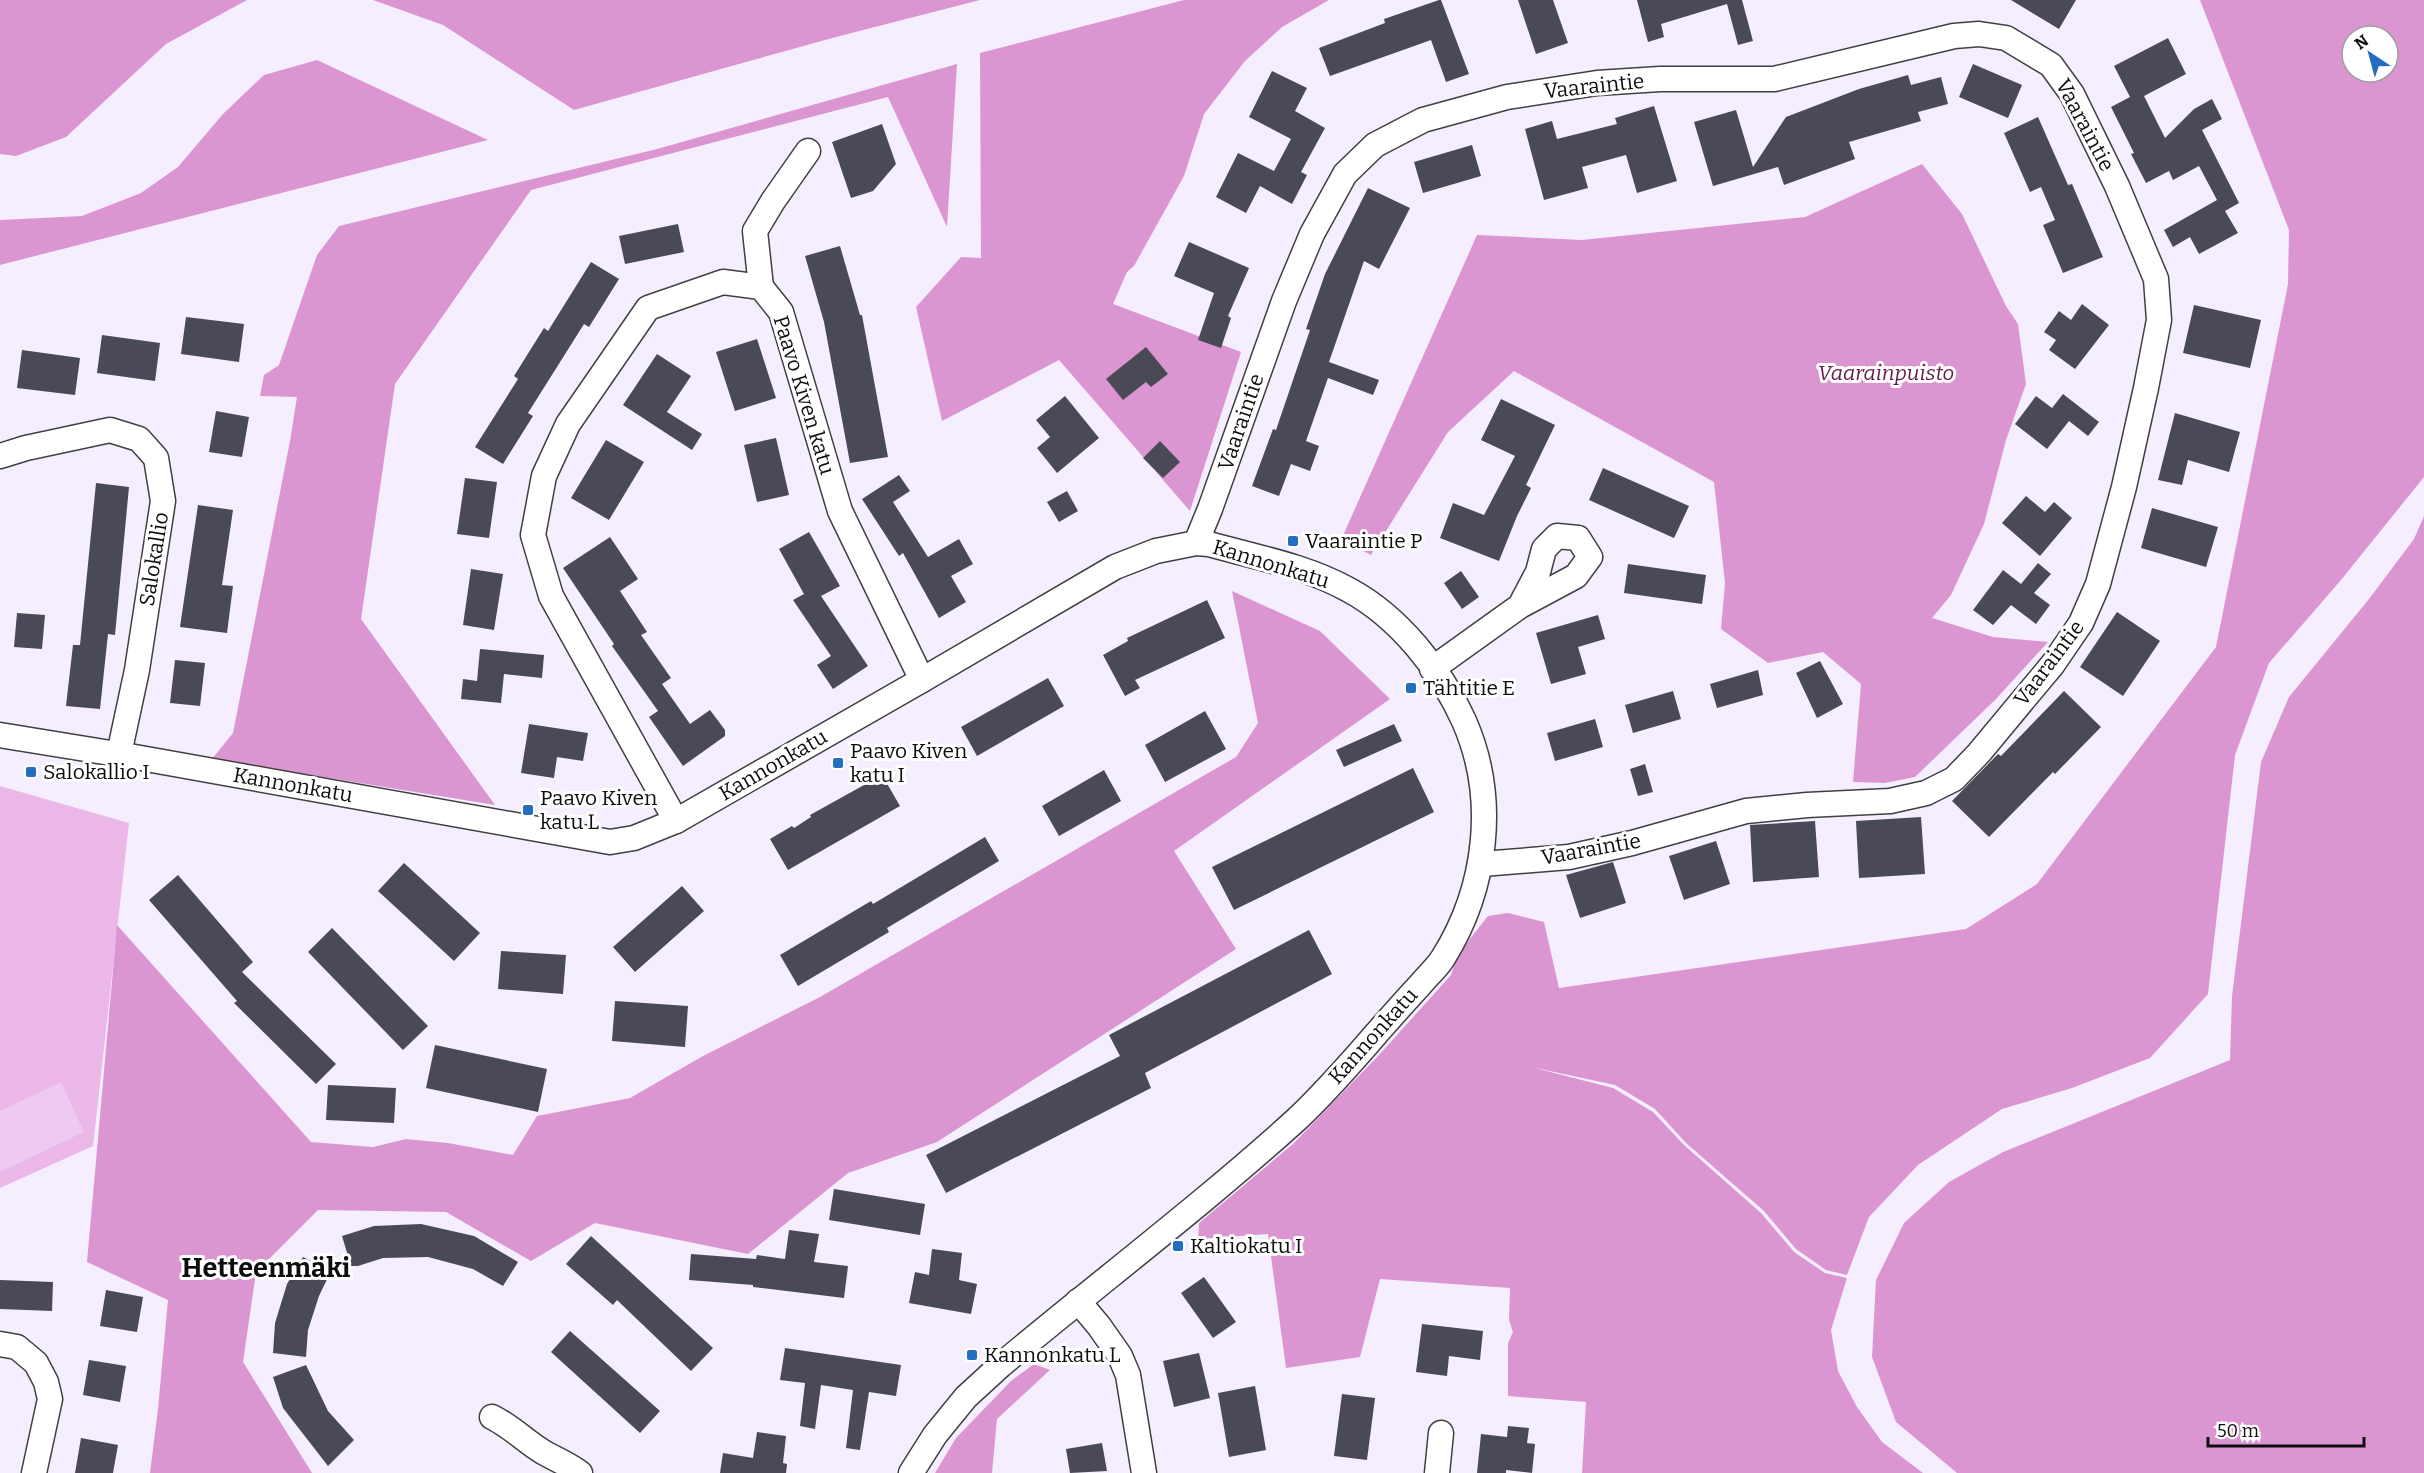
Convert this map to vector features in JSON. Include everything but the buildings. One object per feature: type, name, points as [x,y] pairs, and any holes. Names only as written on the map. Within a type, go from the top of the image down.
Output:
[{"type":"street","name":"Vaaraintie","points":[[1196,543],[1284,301],[1312,234],[1345,174],[1375,145],[1423,120],[1507,97],[1597,83],[1660,79],[1774,79],[1954,36],[1979,34],[2006,38],[2051,65],[2072,94],[2117,186],[2156,279],[2159,320],[2126,476],[2098,584],[2082,623],[2053,664],[1973,759],[1954,778],[1926,793],[1890,801],[1746,811],[1632,843],[1569,857],[1482,864]]},
{"type":"street","points":[[676,821],[550,596],[533,535],[544,476],[568,424],[648,308],[723,282],[760,287],[755,231],[808,151]]},
{"type":"street","name":"Paavo Kiven katu","points":[[760,287],[781,312],[840,511],[922,680]]},
{"type":"street","name":"Salokallio","points":[[0,456],[26,448],[110,430],[139,439],[156,458],[163,501],[137,670],[118,754]]},
{"type":"street","name":"Kannonkatu","points":[[0,735],[610,842],[634,838],[676,821],[1115,567],[1156,551],[1196,543],[1209,544],[1306,571],[1349,590],[1386,616],[1432,669],[1458,709],[1472,739],[1483,786],[1485,831],[1482,864],[1468,905],[1442,960],[1298,1118],[966,1397],[936,1435],[911,1473]]},
{"type":"street","points":[[1432,669],[1520,606]]},
{"type":"street","points":[[1078,1301],[1100,1326],[1120,1356],[1128,1375],[1144,1473]]},
{"type":"street","points":[[0,1344],[17,1347],[36,1363],[46,1382],[50,1400],[34,1473]]},
{"type":"street","points":[[492,1417],[509,1426],[542,1452],[565,1462],[580,1473]]},
{"type":"street","points":[[1437,1473],[1441,1433]]},
{"type":"shaded area","points":[[0,786],[129,823],[93,1146],[0,1188]]},
{"type":"shaded area","points":[[61,1082],[84,1132],[0,1172],[0,1111]]},
{"type":"green space","points":[[0,0],[247,0],[166,44],[66,137],[16,156],[0,154]]},
{"type":"green space","points":[[373,0],[980,0],[836,37],[574,110],[443,25]]},
{"type":"green space","points":[[1184,0],[1329,0],[1282,27],[1245,61],[1204,114],[1184,176],[1134,266],[1127,272],[1113,304],[1241,352],[1190,511],[1059,360],[942,421],[916,307],[961,257],[981,258],[980,53]]},
{"type":"green space","points":[[2200,0],[2424,0],[2424,477],[2341,580],[2269,663],[2235,755],[2208,994],[2150,1058],[2072,1088],[2002,1109],[1918,1165],[1869,1217],[1847,1275],[1826,1270],[1796,1249],[1764,1211],[1686,1143],[1655,1109],[1615,1085],[1531,1067],[1613,1088],[1653,1112],[1684,1145],[1761,1213],[1794,1252],[1825,1273],[1847,1278],[1831,1330],[1838,1371],[1857,1407],[1882,1442],[1923,1473],[1582,1473],[1586,1402],[1508,1396],[1508,1343],[1513,1332],[1509,1320],[1510,1288],[1380,1279],[1360,1357],[1286,1368],[1268,1234],[1198,1239],[1199,1223],[1293,1144],[1379,1055],[1451,975],[1458,954],[1488,916],[1508,913],[1544,922],[1559,988],[1966,929],[2037,884],[2216,647],[2288,284],[2289,230]]},
{"type":"green space","points":[[317,60],[488,140],[0,265],[0,220],[82,216],[141,193],[178,167],[223,114],[264,75]]},
{"type":"green space","points":[[957,64],[947,227],[888,97],[531,190],[395,384],[361,619],[495,805],[212,759],[233,733],[297,397],[260,396],[264,375],[279,365],[317,255],[339,226],[657,149]]},
{"type":"green space","name":"Vaarainpuisto","points":[[1922,164],[1962,214],[2006,306],[2018,324],[2026,384],[2006,440],[1984,524],[1951,595],[1932,618],[1993,637],[2048,642],[1996,699],[1915,777],[1885,783],[1853,782],[1861,684],[1823,652],[1768,663],[1721,629],[1725,583],[1714,482],[1514,371],[1448,432],[1371,555],[1341,540],[1477,235],[1582,240],[1805,217]]},
{"type":"green space","points":[[2424,516],[2424,1473],[1957,1473],[1896,1422],[1872,1357],[1876,1280],[1904,1223],[1949,1182],[2003,1152],[2230,1060],[2232,996],[2261,762],[2289,697],[2369,599],[2414,539]]},
{"type":"green space","points":[[1232,591],[1320,631],[1390,699],[1174,851],[1236,949],[937,1142],[848,1173],[748,1254],[595,1223],[531,1261],[446,1212],[318,1210],[256,1272],[243,1362],[312,1473],[150,1473],[168,1300],[87,1262],[117,925],[311,1142],[373,1147],[406,1139],[448,1143],[513,1155],[537,1116],[630,1098],[703,1056],[820,997],[1236,757],[1258,723]]},
{"type":"green space","points":[[1034,1364],[1050,1370],[997,1419],[992,1473],[935,1473],[956,1438],[1011,1381]]},
{"type":"place","name":"Vaaraintie P","points":[[1293,541]]},
{"type":"place","name":"Tähtitie E","points":[[1411,688]]},
{"type":"place","name":"Paavo Kiven katu I","points":[[838,763]]},
{"type":"place","name":"Salokallio I","points":[[31,772]]},
{"type":"place","name":"Paavo Kiven katu L","points":[[528,810]]},
{"type":"place","name":"Kaltiokatu I","points":[[1178,1246]]},
{"type":"place","name":"Kannonkatu L","points":[[972,1355]]},
{"type":"district","name":"Hetteenmäki","points":[[266,1268]]}]
